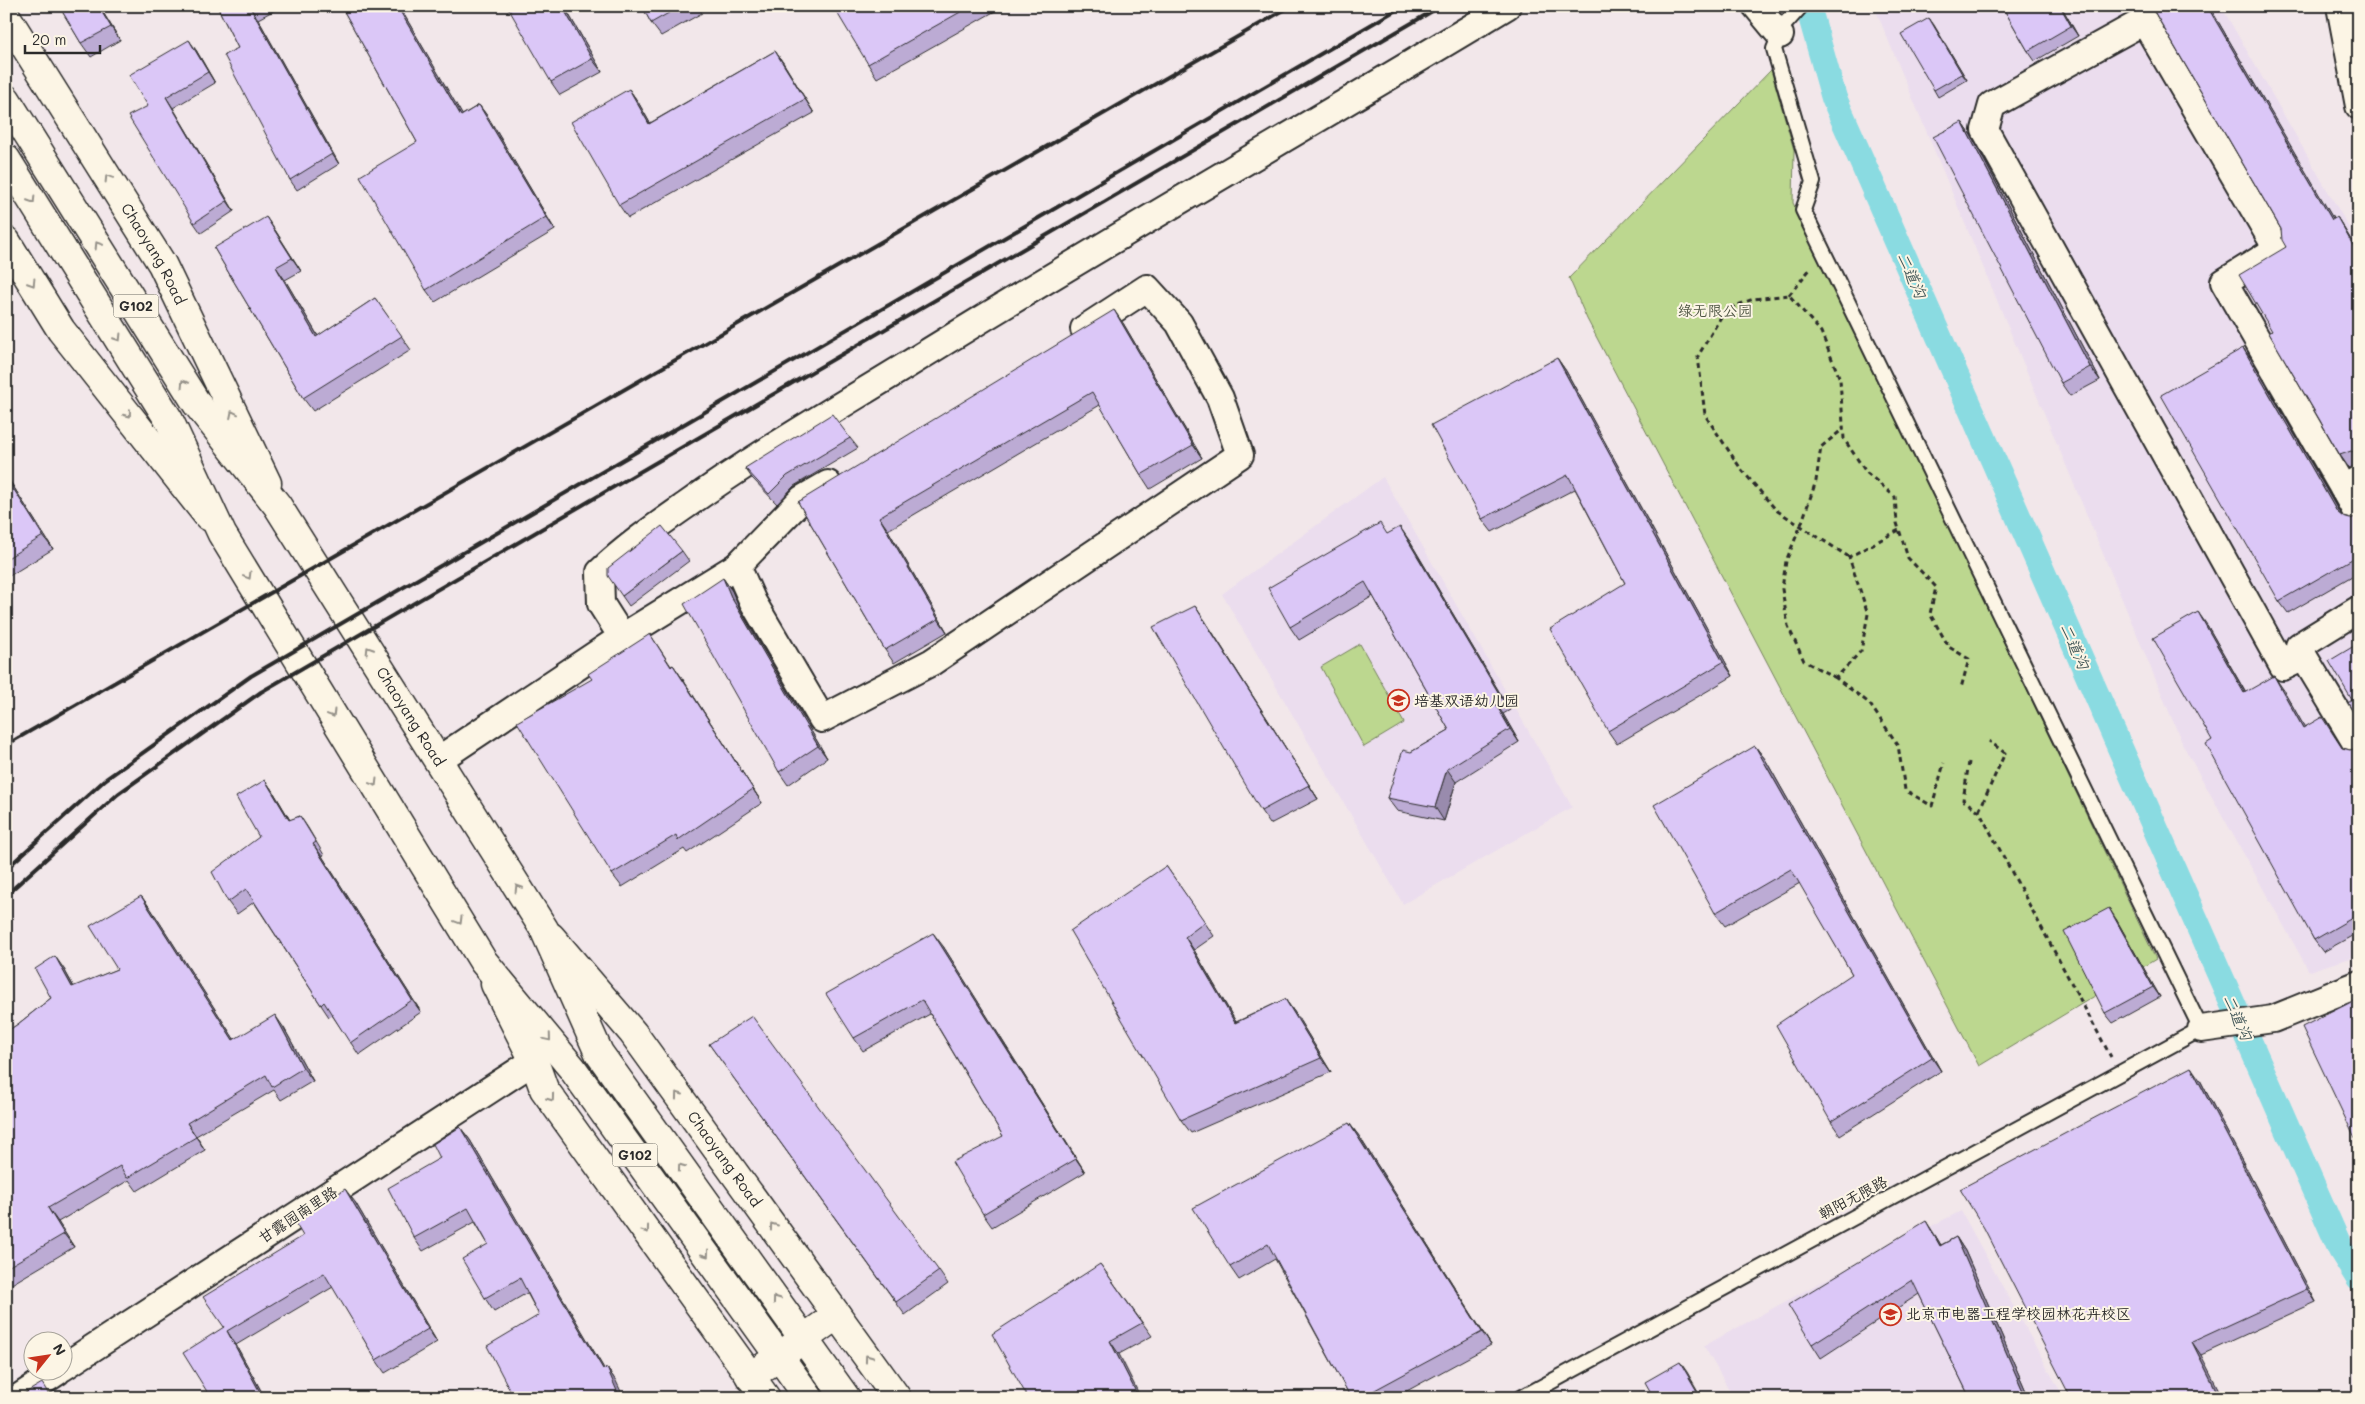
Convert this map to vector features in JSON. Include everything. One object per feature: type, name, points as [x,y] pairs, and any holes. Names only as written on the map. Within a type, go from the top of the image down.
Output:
[{"type":"main road","name":"Chaoyang Road","points":[[6,16],[162,264],[277,505]]},
{"type":"main road","name":"Chaoyang Road","points":[[6,99],[197,404],[277,505],[544,929],[599,1053],[846,1398]]},
{"type":"main road","name":"G102","points":[[6,159],[169,420],[222,534],[483,961],[572,1068],[809,1398]]},
{"type":"main road","points":[[6,241],[61,330],[222,534]]},
{"type":"main road","name":"Chaoyang Road","points":[[544,929],[633,1034],[896,1398]]},
{"type":"main road","points":[[483,961],[534,1061],[544,1089],[758,1387],[779,1356],[837,1316]]},
{"type":"street","points":[[622,637],[601,604],[600,572],[621,552],[706,491],[787,438],[1012,299],[1148,221],[1506,6]]},
{"type":"street","points":[[1756,6],[1782,30]]},
{"type":"street","points":[[2340,6],[2359,106]]},
{"type":"street","points":[[2304,657],[2283,667],[1985,130],[1992,105],[2144,21],[2277,249],[2224,282],[2351,483],[2359,517]]},
{"type":"street","points":[[737,566],[753,602],[822,719],[932,662],[1240,456],[1220,398],[1179,323],[1147,288],[1065,341]]},
{"type":"street","points":[[438,760],[622,637],[737,566],[802,499],[845,474]]},
{"type":"street","points":[[2359,609],[2299,646],[2359,748]]},
{"type":"street","points":[[2202,1028],[2273,1019],[2359,984]]},
{"type":"street","name":"甘露园南里路","points":[[72,1361],[534,1061]]},
{"type":"street","points":[[18,1398],[42,1382]]},
{"type":"lane","points":[[1800,6],[1782,30],[1774,48],[1813,182],[1802,210],[2202,1028]]},
{"type":"lane","name":"朝阳无限路","points":[[1521,1398],[2202,1028]]},
{"type":"path","points":[[1823,253],[1789,295],[1753,299],[1724,310],[1698,356],[1705,415],[1741,469],[1776,510],[1849,557],[1868,614],[1861,651],[1836,678]]},
{"type":"path","points":[[1789,295],[1820,332],[1840,379],[1844,439],[1866,472],[1894,497],[1899,530],[1908,558],[1936,587],[1930,614],[1949,647],[1969,659],[1961,688]]},
{"type":"path","points":[[1843,429],[1821,447],[1816,481],[1786,561],[1782,589],[1788,626],[1804,661],[1836,678],[1869,703],[1898,745],[1905,790],[1932,806],[1944,763]]},
{"type":"path","points":[[1849,557],[1899,530]]},
{"type":"path","points":[[1979,811],[2005,753],[1989,741]]},
{"type":"path","points":[[1968,762],[1963,800],[1979,811],[2119,1073]]},
{"type":"shaded area","points":[[1874,6],[2221,6],[2359,245],[2359,955],[2309,971],[2183,745]]},
{"type":"shaded area","name":"培基双语幼儿园","points":[[1383,477],[1572,807],[1403,904],[1222,594]]},
{"type":"shaded area","name":"北京市电器工程学校园林花卉校区","points":[[1961,1211],[2064,1398],[1734,1398],[1704,1346],[1819,1283]]},
{"type":"green space","name":"绿无限公园","points":[[1771,70],[1794,150],[1793,203],[2156,959],[1979,1066],[1587,319],[1569,278]]},
{"type":"green space","points":[[1360,644],[1404,723],[1364,747],[1321,667]]},
{"type":"building","points":[[59,6],[98,6],[111,27],[81,43]]},
{"type":"building","points":[[217,6],[256,6],[251,9],[332,154],[290,180],[224,55],[238,48]]},
{"type":"building","points":[[341,6],[397,6],[461,116],[479,105],[546,217],[426,290],[360,176],[417,142]]},
{"type":"building","points":[[507,6],[562,6],[592,59],[551,82]]},
{"type":"building","points":[[642,6],[681,6],[651,23]]},
{"type":"building","points":[[845,6],[971,6],[868,64],[836,11]]},
{"type":"building","points":[[2002,6],[2060,6],[2071,26],[2028,51]]},
{"type":"building","points":[[2151,6],[2207,6],[2332,220],[2337,217],[2359,256],[2359,454],[2351,451],[2340,455],[2269,333],[2272,331],[2239,275],[2286,247],[2282,240],[2281,229]]},
{"type":"building","points":[[1929,18],[1962,74],[1934,90],[1901,34]]},
{"type":"building","points":[[189,40],[208,72],[166,97],[227,201],[194,223],[128,116],[148,106],[129,75]]},
{"type":"building","points":[[775,51],[805,99],[619,205],[571,122],[629,89],[649,124]]},
{"type":"building","points":[[1962,122],[2090,367],[2061,383],[1933,137]]},
{"type":"building","points":[[266,217],[292,258],[276,267],[316,337],[375,298],[402,336],[303,398],[214,248]]},
{"type":"building","points":[[1114,310],[1193,445],[1141,475],[1092,392],[879,517],[938,619],[885,650],[798,502]]},
{"type":"building","points":[[2243,348],[2337,512],[2343,517],[2350,519],[2359,516],[2359,555],[2279,601],[2161,395]]},
{"type":"building","points":[[1557,358],[1723,662],[1608,731],[1550,629],[1625,583],[1568,475],[1482,519],[1431,425]]},
{"type":"building","points":[[832,414],[850,438],[787,476],[769,494],[745,468]]},
{"type":"building","points":[[6,477],[43,536],[6,559]]},
{"type":"building","points":[[2359,477],[2359,489],[2354,481]]},
{"type":"building","points":[[1380,523],[1387,534],[1400,527],[1501,697],[1494,701],[1510,729],[1447,769],[1435,807],[1387,798],[1403,750],[1411,752],[1449,730],[1365,582],[1290,627],[1268,588]]},
{"type":"building","points":[[662,526],[682,551],[622,596],[608,576],[608,568]]},
{"type":"building","points":[[723,578],[731,597],[818,746],[779,772],[684,604]]},
{"type":"building","points":[[1195,606],[1309,785],[1261,811],[1153,627]]},
{"type":"building","points":[[2198,612],[2244,693],[2274,676],[2303,728],[2322,717],[2342,748],[2350,750],[2359,747],[2359,914],[2314,940],[2206,744],[2212,740],[2153,638]]},
{"type":"building","points":[[650,634],[671,667],[673,665],[753,789],[678,840],[676,835],[612,874],[517,722],[592,679],[588,674]]},
{"type":"building","points":[[2359,643],[2359,721],[2348,703],[2352,700],[2329,661]]},
{"type":"building","points":[[1755,746],[1932,1058],[1831,1122],[1776,1025],[1852,974],[1791,869],[1715,913],[1654,805]]},
{"type":"building","points":[[265,780],[289,820],[300,816],[316,842],[313,844],[412,1000],[350,1043],[324,1002],[321,1005],[246,889],[228,902],[212,872],[259,837],[236,797]]},
{"type":"building","points":[[1166,866],[1205,922],[1185,937],[1235,1023],[1285,999],[1321,1058],[1181,1120],[1070,931]]},
{"type":"building","points":[[141,896],[233,1040],[275,1015],[303,1068],[272,1087],[266,1075],[187,1123],[196,1137],[127,1178],[120,1166],[48,1208],[64,1234],[6,1268],[6,1032],[51,998],[35,969],[55,956],[72,987],[117,969],[90,926]]},
{"type":"building","points":[[2109,908],[2153,987],[2105,1013],[2064,932]]},
{"type":"building","points":[[933,933],[1076,1159],[983,1214],[952,1162],[1003,1136],[922,1000],[854,1038],[826,994]]},
{"type":"building","points":[[2359,998],[2359,1147],[2302,1027]]},
{"type":"building","points":[[752,1016],[939,1271],[896,1302],[709,1044]]},
{"type":"building","points":[[2191,1067],[2307,1289],[2192,1342],[2220,1398],[2071,1398],[1984,1228],[1960,1189]]},
{"type":"building","points":[[1349,1123],[1482,1332],[1360,1398],[1351,1398],[1268,1244],[1230,1267],[1193,1208]]},
{"type":"building","points":[[460,1127],[603,1369],[607,1368],[619,1398],[514,1398],[487,1346],[539,1315],[520,1278],[485,1298],[462,1259],[488,1244],[468,1208],[414,1238],[388,1188],[440,1158],[433,1144]]},
{"type":"building","points":[[345,1189],[428,1329],[376,1360],[324,1273],[227,1331],[263,1398],[211,1398],[183,1353],[224,1327],[203,1297],[303,1236],[294,1221]]},
{"type":"building","points":[[1926,1221],[1940,1246],[1956,1237],[2026,1398],[1970,1398],[1912,1280],[1812,1344],[1788,1305]]},
{"type":"building","points":[[1100,1264],[1142,1323],[1110,1341],[1139,1398],[1028,1398],[992,1334]]},
{"type":"building","points":[[1680,1362],[1701,1398],[1654,1398],[1645,1382]]},
{"type":"building","points":[[42,1383],[51,1398],[17,1398]]},
{"type":"waterway","name":"二道沟","points":[[1808,6],[1834,98],[2341,1250],[2359,1279]]},
{"type":"railway","points":[[6,745],[1291,6]]},
{"type":"railway","points":[[6,869],[106,779],[251,676],[1403,6]]},
{"type":"railway","points":[[6,895],[118,794],[261,692],[1441,6]]},
{"type":"place","name":"培基双语幼儿园","points":[[1398,701]]},
{"type":"place","name":"北京市电器工程学校园林花卉校区","points":[[1890,1314]]}]
